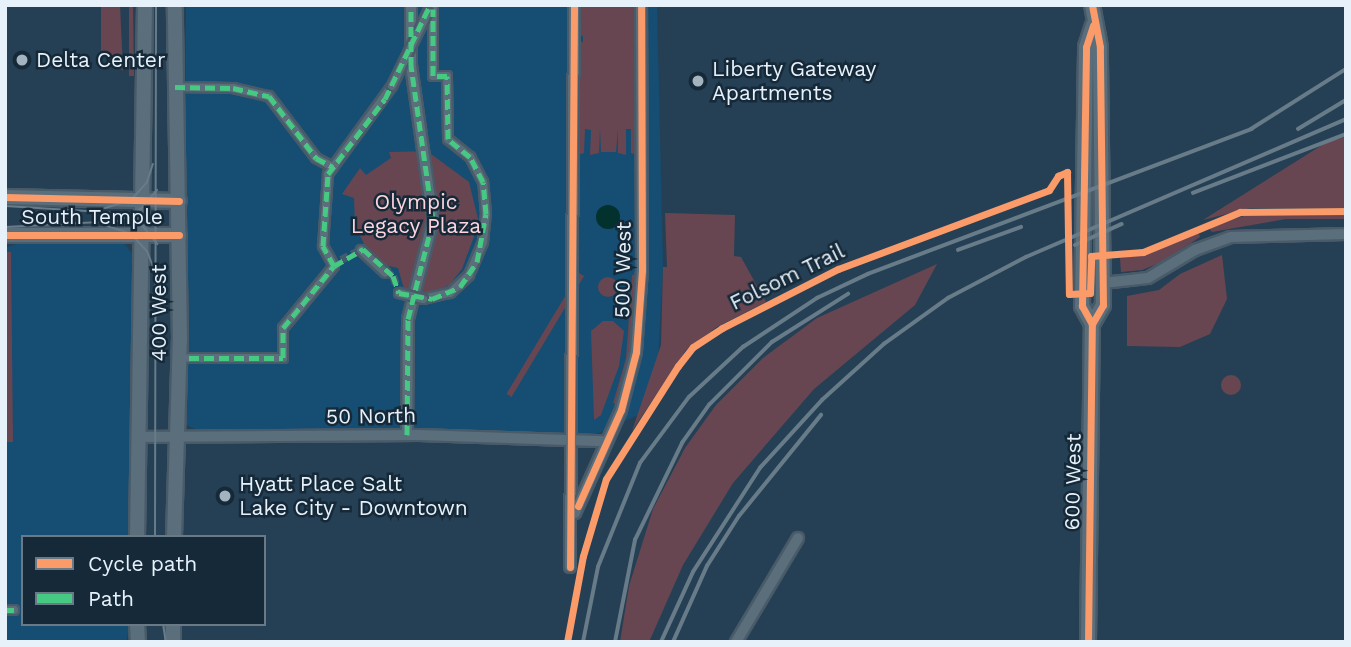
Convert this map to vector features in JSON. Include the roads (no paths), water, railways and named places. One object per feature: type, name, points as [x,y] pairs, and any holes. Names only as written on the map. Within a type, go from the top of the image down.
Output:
[{"type":"street","name":"400 West","points":[[137,535],[145,5]]},
{"type":"street","name":"400 West","points":[[174,535],[175,437],[180,361],[175,5]]},
{"type":"street","points":[[407,435],[408,319],[433,220],[411,66],[411,5]]},
{"type":"street","name":"500 West","points":[[570,567],[574,436],[574,5]]},
{"type":"street","name":"500 West","points":[[572,523],[604,440],[621,410],[639,329],[641,5]]},
{"type":"street","name":"600 West","points":[[1088,642],[1092,324],[1103,305],[1100,47],[1093,25],[1092,5]]},
{"type":"street","points":[[188,358],[282,358],[283,328],[338,263],[323,246],[326,187],[333,167],[392,86],[431,8]]},
{"type":"street","points":[[399,293],[423,299],[439,298],[460,286],[477,261],[486,214],[483,181],[470,157],[448,139],[447,76],[433,76],[431,8]]},
{"type":"street","name":"600 West","points":[[1092,324],[1082,306],[1086,47],[1093,25]]},
{"type":"street","points":[[175,88],[233,88],[269,96],[316,158],[333,167]]},
{"type":"street","name":"South Temple","points":[[5,197],[179,201]]},
{"type":"street","points":[[1103,283],[1148,278],[1195,250],[1231,237],[1346,234]]},
{"type":"street","name":"South Temple","points":[[5,235],[179,235]]},
{"type":"street","points":[[482,244],[494,244]]},
{"type":"street","points":[[361,250],[386,272]]},
{"type":"street","name":"50 North","points":[[138,437],[574,436],[604,440]]},
{"type":"street","points":[[736,642],[798,538]]},
{"type":"tunnel","points":[[341,260],[361,250]]},
{"type":"tunnel","points":[[385,272],[393,276],[399,293]]},
{"type":"tram line","points":[[155,535],[156,5]]},
{"type":"tram line","points":[[105,208],[131,200],[147,182],[153,164]]},
{"type":"tram line","points":[[5,227],[119,221],[141,209],[157,190]]},
{"type":"tram line","points":[[5,206],[119,213],[141,224],[157,244]]},
{"type":"tram line","points":[[104,225],[131,234],[147,251],[153,267]]},
{"type":"tram line","points":[[163,626],[166,642]]},
{"type":"railway","points":[[583,642],[598,567],[640,463],[689,397],[743,347],[817,298],[868,274],[1251,129],[1346,69]]},
{"type":"railway","points":[[1298,129],[1346,100]]},
{"type":"railway","points":[[661,642],[693,572],[760,468],[822,400],[884,344],[948,298],[1026,257],[1346,119]]},
{"type":"railway","points":[[1193,193],[1346,134]]},
{"type":"railway","points":[[1075,245],[1122,224]]},
{"type":"railway","points":[[958,250],[1021,227]]},
{"type":"railway","points":[[615,642],[635,540],[682,443],[709,405],[772,342],[848,294]]},
{"type":"railway","points":[[673,642],[707,566],[739,516],[821,415]]},
{"type":"place","name":"Delta Center","points":[[22,60]]},
{"type":"place","name":"Liberty Gateway Apartments","points":[[698,81]]},
{"type":"place","name":"Hyatt Place Salt Lake City - Downtown","points":[[225,496]]},
{"type":"park label","name":"Olympic Legacy Plaza","points":[[416,214]]}]
